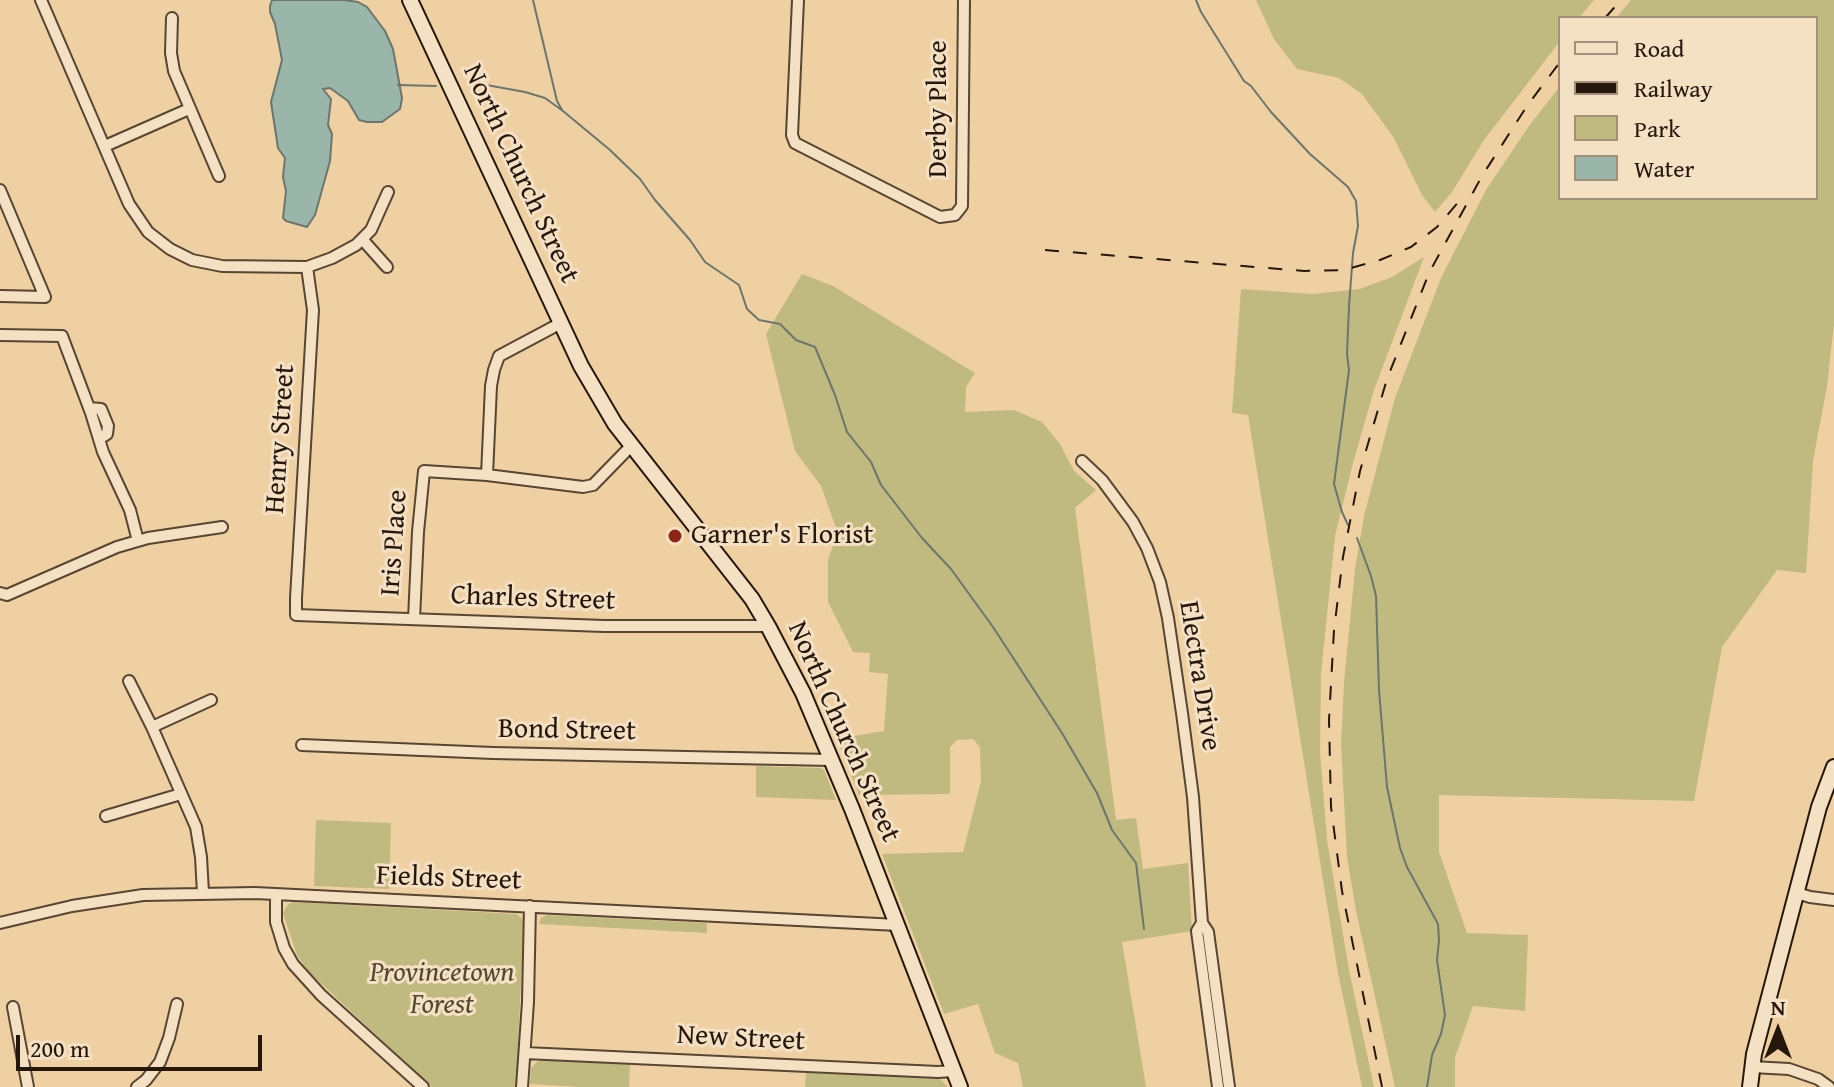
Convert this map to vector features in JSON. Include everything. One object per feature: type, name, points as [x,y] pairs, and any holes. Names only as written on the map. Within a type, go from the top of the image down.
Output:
[{"type":"main road","name":"North Church Street","points":[[410,0],[589,379],[631,446],[752,599],[803,693],[960,1087]]},
{"type":"main road","points":[[1750,1087],[1754,1054],[1819,807],[1834,767]]},
{"type":"street","points":[[41,0],[129,204],[148,232],[170,249],[192,260],[222,266],[307,267],[356,245],[371,230],[388,192]]},
{"type":"street","name":"Derby Place","points":[[798,0],[792,135],[795,143],[940,217],[955,215],[962,206],[964,0]]},
{"type":"street","points":[[172,18],[174,71],[219,176]]},
{"type":"street","points":[[105,146],[189,109]]},
{"type":"street","points":[[0,190],[45,297],[0,296]]},
{"type":"street","points":[[362,239],[387,267]]},
{"type":"street","name":"Henry Street","points":[[296,615],[313,310],[307,267]]},
{"type":"street","points":[[561,323],[499,356],[491,386],[487,475],[583,487],[593,485],[631,446]]},
{"type":"street","points":[[0,335],[62,336],[99,439],[130,510],[138,541]]},
{"type":"street","name":"Electra Drive","points":[[1082,461],[1102,480],[1133,522],[1160,582],[1168,618],[1193,797],[1202,923],[1208,932],[1229,1087]]},
{"type":"street","name":"Iris Place","points":[[414,619],[424,471],[487,475]]},
{"type":"street","points":[[0,593],[7,595],[57,572],[148,538],[222,527]]},
{"type":"street","name":"Charles Street","points":[[296,615],[604,626],[768,626]]},
{"type":"street","points":[[129,681],[196,827],[203,893]]},
{"type":"street","points":[[152,727],[211,700]]},
{"type":"street","name":"Bond Street","points":[[302,745],[493,753],[831,760]]},
{"type":"street","points":[[106,816],[181,794]]},
{"type":"street","name":"Fields Street","points":[[0,923],[72,906],[143,895],[203,893],[898,925]]},
{"type":"street","points":[[1797,893],[1834,900]]},
{"type":"street","points":[[276,895],[276,922],[293,964],[321,995],[423,1087]]},
{"type":"street","points":[[522,1087],[530,906]]},
{"type":"street","name":"Electra Drive","points":[[1202,923],[1197,931],[1218,1087]]},
{"type":"street","points":[[137,1087],[160,1062],[177,1004]]},
{"type":"street","points":[[13,1007],[28,1087]]},
{"type":"street","name":"New Street","points":[[525,1053],[954,1071]]},
{"type":"street","points":[[1752,1067],[1789,1069],[1818,1079],[1829,1087]]},
{"type":"green space","points":[[1256,0],[1594,0],[1581,16],[1558,16],[1558,44],[1484,140],[1452,192],[1435,212],[1422,195],[1394,138],[1362,94],[1339,78],[1297,69],[1274,39]]},
{"type":"green space","points":[[1631,0],[1834,0],[1834,324],[1827,386],[1813,461],[1806,573],[1777,570],[1722,647],[1694,801],[1439,795],[1439,852],[1467,933],[1528,935],[1525,1011],[1473,1006],[1455,1057],[1455,1087],[1395,1087],[1347,857],[1341,744],[1344,682],[1355,569],[1364,516],[1395,398],[1441,278],[1486,190],[1558,89],[1558,200],[1818,200],[1818,16],[1618,16]]},
{"type":"green space","points":[[1424,257],[1374,390],[1353,463],[1335,536],[1321,674],[1320,752],[1327,840],[1349,970],[1374,1087],[1362,1087],[1338,973],[1248,415],[1232,413],[1241,289],[1313,294],[1360,289],[1392,277]]},
{"type":"green space","points":[[802,274],[833,286],[975,373],[966,387],[965,412],[1014,410],[1042,422],[1060,444],[1074,471],[1096,490],[1075,508],[1116,820],[1136,818],[1143,869],[1188,863],[1192,931],[1122,942],[1146,1087],[1023,1087],[1018,1063],[995,1053],[978,1004],[944,1014],[882,854],[963,852],[981,781],[980,747],[973,739],[957,740],[950,747],[950,794],[859,795],[837,739],[884,731],[888,674],[869,672],[870,653],[853,652],[828,602],[828,559],[838,533],[821,486],[795,451],[766,334]]},
{"type":"green space","points":[[756,766],[821,768],[836,800],[756,797]]},
{"type":"green space","points":[[316,820],[391,823],[389,889],[314,886]]},
{"type":"green space","name":"Provincetown Forest","points":[[292,902],[517,914],[524,921],[516,1087],[432,1087],[310,973],[297,955],[283,913]]},
{"type":"green space","points":[[547,915],[707,923],[707,933],[539,924],[541,918]]},
{"type":"green space","points":[[539,1060],[630,1064],[629,1087],[530,1084],[531,1068]]},
{"type":"green space","points":[[806,1072],[940,1079],[948,1087],[805,1087]]},
{"type":"water","points":[[272,0],[344,0],[367,7],[385,31],[393,49],[402,98],[400,109],[382,122],[367,122],[359,120],[348,101],[330,88],[323,89],[331,99],[328,125],[332,134],[330,161],[315,215],[307,227],[283,218],[285,158],[278,148],[271,102],[282,60],[270,12]]},
{"type":"waterway","points":[[533,0],[557,101],[562,110]]},
{"type":"waterway","points":[[1196,0],[1244,81],[1310,154],[1348,187],[1356,201],[1358,226],[1349,306],[1349,370],[1334,484],[1348,525]]},
{"type":"waterway","points":[[470,82],[545,98],[563,111],[640,179],[705,262],[739,285],[747,309],[759,320],[780,324],[796,340],[815,347],[847,432],[871,462],[881,485],[922,538],[951,569],[993,627],[1097,793],[1112,830],[1136,863],[1144,929]]},
{"type":"waterway","points":[[398,85],[436,86]]},
{"type":"waterway","points":[[1357,538],[1376,596],[1379,690],[1387,787],[1407,867],[1438,924],[1437,960],[1445,1015],[1432,1055],[1427,1087]]},
{"type":"railway","points":[[1607,16],[1621,0]]},
{"type":"railway","points":[[1382,1087],[1342,891],[1331,807],[1329,720],[1334,630],[1343,557],[1360,471],[1387,379],[1429,273],[1482,176],[1558,65]]},
{"type":"railway","points":[[1045,250],[1304,271],[1344,270],[1411,247],[1437,227],[1461,199]]},
{"type":"place","name":"Garner's Florist","points":[[675,536]]}]
